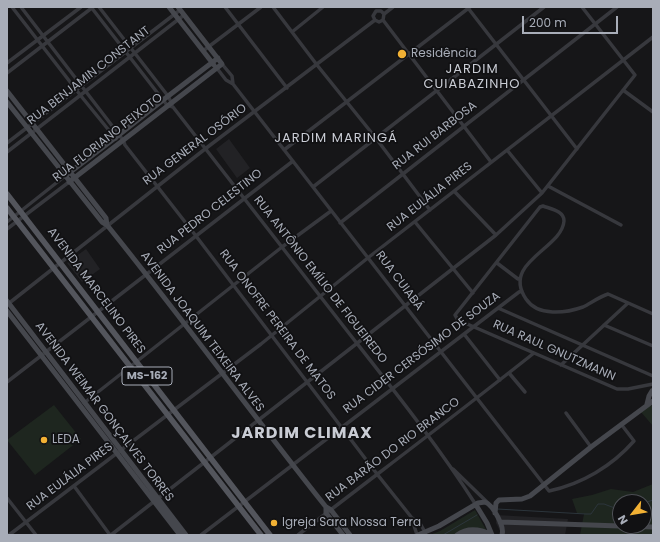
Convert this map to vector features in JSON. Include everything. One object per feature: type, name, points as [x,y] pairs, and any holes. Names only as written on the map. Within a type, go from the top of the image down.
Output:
[{"type":"main road","name":"RUA CUIABÁ","points":[[169,7],[216,68]]},
{"type":"main road","name":"RUA CUIABÁ","points":[[179,8],[222,64]]},
{"type":"main road","name":"RUA FLORIANO PEIXOTO","points":[[64,176],[117,137],[218,58]]},
{"type":"main road","name":"RUA FLORIANO PEIXOTO","points":[[69,182],[123,142],[222,64]]},
{"type":"main road","name":"AVENIDA JOAQUIM TEIXEIRA ALVES","points":[[7,91],[106,218],[108,225],[147,274],[258,422],[328,508],[332,517]]},
{"type":"main road","name":"AVENIDA JOAQUIM TEIXEIRA ALVES","points":[[7,102],[64,176],[102,222],[108,225]]},
{"type":"main road","name":"AVENIDA MARCELINO PIRES","points":[[7,194],[270,535]]},
{"type":"main road","name":"AVENIDA MARCELINO PIRES","points":[[7,208],[261,535]]},
{"type":"main road","name":"AVENIDA WEIMAR GONÇALVES TORRES","points":[[7,303],[47,352],[82,404]]},
{"type":"main road","name":"AVENIDA WEIMAR GONÇALVES TORRES","points":[[7,311],[82,404],[156,500],[186,535]]},
{"type":"main road","points":[[647,404],[649,396],[653,391]]},
{"type":"main road","points":[[494,513],[496,503],[500,500],[522,499],[530,496],[591,447],[653,401]]},
{"type":"main road","name":"AVENIDA WEIMAR GONÇALVES TORRES","points":[[156,500],[180,535]]},
{"type":"main road","points":[[418,535],[440,526],[480,502],[487,502]]},
{"type":"main road","name":"RUA ANTÔNIO EMÍLIO DE FIGUEIREDO","points":[[487,502],[500,522],[502,534]]},
{"type":"main road","name":"RUA ANTÔNIO EMÍLIO DE FIGUEIREDO","points":[[476,505],[487,523],[492,535]]},
{"type":"main road","points":[[328,508],[326,513],[350,535]]},
{"type":"main road","points":[[332,517],[343,535]]},
{"type":"main road","points":[[500,522],[612,526]]},
{"type":"main road","points":[[457,535],[469,529],[480,530],[492,535]]},
{"type":"main road","points":[[460,535],[474,533],[481,535]]},
{"type":"street","name":"RUA ONOFRE PEREIRA DE MATOS","points":[[12,7],[76,90],[123,142],[377,474],[412,518],[421,525],[425,532]]},
{"type":"street","name":"RUA ONOFRE PEREIRA DE MATOS","points":[[21,7],[86,91],[117,137]]},
{"type":"street","points":[[7,63],[42,35],[81,7]]},
{"type":"street","points":[[7,73],[92,7]]},
{"type":"street","name":"RUA ANTÔNIO EMÍLIO DE FIGUEIREDO","points":[[92,7],[163,100],[170,104],[206,149],[392,389],[450,466],[476,505]]},
{"type":"street","name":"RUA ANTÔNIO EMÍLIO DE FIGUEIREDO","points":[[99,7],[168,96],[170,104]]},
{"type":"street","points":[[225,7],[287,88]]},
{"type":"street","points":[[203,51],[261,7]]},
{"type":"street","points":[[273,7],[317,65],[348,101],[430,210]]},
{"type":"street","points":[[292,32],[323,7]]},
{"type":"street","points":[[372,7],[376,11],[381,11],[384,14]]},
{"type":"street","points":[[393,7],[384,14],[383,20],[491,162]]},
{"type":"street","points":[[312,187],[544,7]]},
{"type":"street","points":[[74,486],[110,535],[453,270],[496,235],[542,193],[635,75],[582,7]]},
{"type":"street","name":"RUA RUI BARBOSA","points":[[340,223],[402,173],[524,81],[617,7]]},
{"type":"street","name":"RUA BENJAMIN CONSTANT","points":[[7,143],[126,52],[174,14],[179,8]]},
{"type":"street","points":[[284,150],[469,8],[577,149]]},
{"type":"street","points":[[376,11],[373,16],[375,20],[379,22],[383,20]]},
{"type":"street","name":"RUA BENJAMIN CONSTANT","points":[[7,152],[184,15]]},
{"type":"street","name":"RUA GENERAL OSÓRIO","points":[[7,303],[54,268],[157,186],[375,20]]},
{"type":"street","name":"RUA EULÁLIA PIRES","points":[[10,535],[168,416],[369,257],[491,162],[552,117],[653,37]]},
{"type":"street","name":"RUA CUIABÁ","points":[[222,64],[232,76],[233,84]]},
{"type":"street","name":"RUA CUIABÁ","points":[[216,68],[226,80],[233,84],[340,223],[369,257],[405,306],[549,491],[566,487],[605,468],[622,454],[634,440],[621,424]]},
{"type":"street","points":[[623,90],[653,112]]},
{"type":"street","points":[[507,150],[542,193]]},
{"type":"street","name":"RUA PEDRO CELESTINO","points":[[7,382],[293,161]]},
{"type":"street","name":"RUA FLORIANO PEIXOTO","points":[[23,214],[64,176]]},
{"type":"street","name":"RUA FLORIANO PEIXOTO","points":[[7,229],[16,219],[69,182]]},
{"type":"street","points":[[548,186],[621,225]]},
{"type":"street","points":[[454,191],[496,235]]},
{"type":"street","points":[[415,222],[473,293],[540,207],[543,206],[560,212],[564,221],[557,235],[525,267],[520,278],[522,291],[530,304],[540,309],[552,312],[561,312],[578,308],[608,294],[653,314]]},
{"type":"street","points":[[82,404],[282,247],[331,211]]},
{"type":"street","name":"RUA FLORIANO PEIXOTO","points":[[7,222],[16,219]]},
{"type":"street","points":[[497,263],[518,279],[520,278]]},
{"type":"street","name":"RUA CIDER CERSÓSIMO DE SOUZA","points":[[201,535],[441,351],[522,291]]},
{"type":"street","name":"RUA RAUL GNUTZMANN","points":[[473,293],[455,315],[458,320],[617,389],[628,389],[653,384]]},
{"type":"street","points":[[561,365],[628,303]]},
{"type":"street","points":[[498,308],[653,376]]},
{"type":"street","points":[[604,325],[653,346]]},
{"type":"street","points":[[464,334],[500,380]]},
{"type":"street","name":"RUA BARÃO DO RIO BRANCO","points":[[328,508],[428,436],[534,353]]},
{"type":"street","points":[[509,372],[525,392]]},
{"type":"street","points":[[646,386],[653,391]]},
{"type":"street","points":[[566,413],[591,447]]},
{"type":"street","name":"RUA ANTÔNIO EMÍLIO DE FIGUEIREDO","points":[[450,466],[487,502]]},
{"type":"street","points":[[7,498],[36,535]]},
{"type":"street","name":"RUA BARÃO DO RIO BRANCO","points":[[298,535],[326,513]]},
{"type":"street","name":"RUA ONOFRE PEREIRA DE MATOS","points":[[412,518],[418,535]]},
{"type":"street","points":[[415,529],[421,525]]},
{"type":"shaded area","points":[[229,139],[250,168],[237,178],[216,149]]},
{"type":"shaded area","points":[[86,249],[100,269],[82,282],[67,263]]},
{"type":"shaded area","name":"LEDA","points":[[54,405],[81,439],[35,475],[7,440]]},
{"type":"shaded area","points":[[649,405],[653,406],[653,426],[641,412]]},
{"type":"shaded area","points":[[653,484],[653,535],[580,535],[584,514],[577,513],[572,499],[611,489],[633,492]]},
{"type":"shaded area","points":[[475,510],[489,535],[430,535],[440,531]]},
{"type":"shaded area","points":[[496,515],[568,519],[565,535],[502,535],[496,523]]},
{"type":"waterway","points":[[497,509],[591,514],[598,504],[604,504],[612,507]]},
{"type":"waterway","points":[[443,535],[477,515]]},
{"type":"place","name":"Residência","points":[[402,54]]},
{"type":"place","name":"LEDA","points":[[44,440]]},
{"type":"place","name":"Igreja Sara Nossa Terra","points":[[274,523]]},
{"type":"district","name":"JARDIM CUIABAZINHO","points":[[472,78]]},
{"type":"district","name":"JARDIM MARINGÁ","points":[[336,139]]},
{"type":"district","name":"JARDIM CLIMAX","points":[[302,434]]}]
